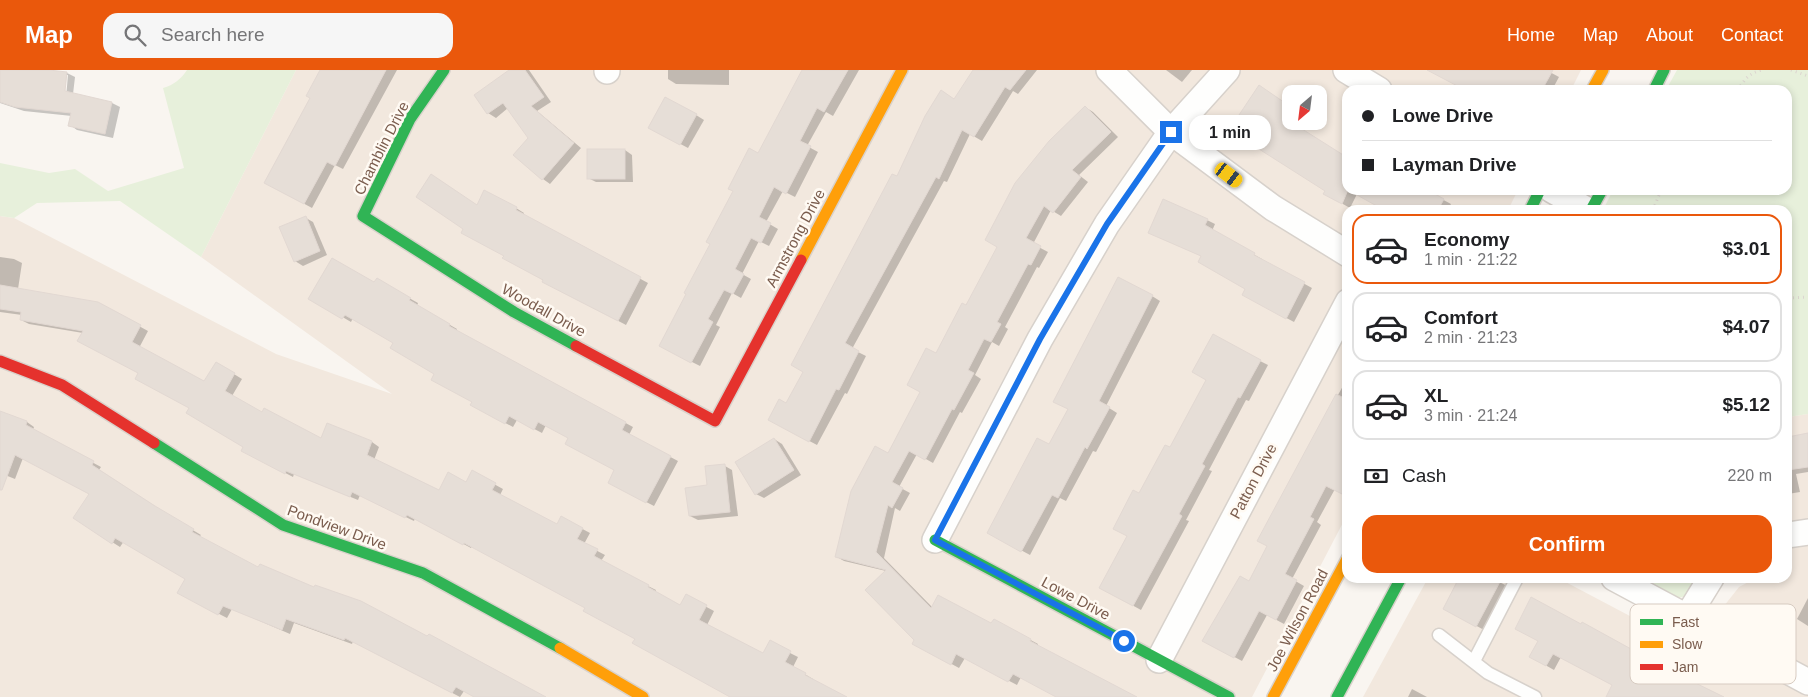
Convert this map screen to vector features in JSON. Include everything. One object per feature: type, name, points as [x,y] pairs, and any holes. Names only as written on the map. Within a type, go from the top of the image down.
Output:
[{"type":"street","name":"Chamblin Drive","points":[[363,216],[410,119],[444,70]]},
{"type":"street","name":"Armstrong Drive","points":[[715,420],[902,70]]},
{"type":"street","points":[[1109,70],[1171,132],[1273,208],[1342,250]]},
{"type":"street","points":[[935,540],[1045,331],[1107,224],[1171,132],[1227,70]]},
{"type":"street","points":[[1346,70],[1371,85]]},
{"type":"street","points":[[1595,85],[1603,70]]},
{"type":"street","points":[[1656,85],[1664,70]]},
{"type":"street","points":[[1561,195],[1578,205]]},
{"type":"street","name":"Woodall Drive","points":[[363,216],[514,312],[715,420]]},
{"type":"street","name":"Patton Drive","points":[[1159,660],[1342,313]]},
{"type":"street","name":"Pondview Drive","points":[[0,361],[62,385],[282,525],[423,573],[542,638],[643,697]]},
{"type":"street","points":[[1792,534],[1808,532]]},
{"type":"street","name":"Lowe Drive","points":[[935,540],[1229,697]]},
{"type":"street","name":"Joe Wilson Road","points":[[1272,697],[1342,568]]},
{"type":"street","points":[[1337,697],[1398,583]]},
{"type":"street","points":[[1623,583],[1663,604]]},
{"type":"street","points":[[1695,604],[1708,583]]},
{"type":"street","points":[[1796,676],[1808,682]]},
{"type":"lane","points":[[1474,662],[1514,583]]},
{"type":"lane","points":[[1440,635],[1488,673],[1535,697]]},
{"type":"path","points":[[1741,85],[1746,78],[1754,72],[1762,70]]},
{"type":"path","points":[[1791,70],[1808,76]]},
{"type":"path","points":[[1792,298],[1808,297]]},
{"type":"shaded area","points":[[296,70],[1581,70],[1574,85],[1342,85],[1342,195],[1516,195],[1510,205],[1342,205],[1342,525],[1252,697],[0,697],[0,216],[14,218],[276,354],[392,394],[201,257]]},
{"type":"shaded area","points":[[1808,414],[1808,697],[1363,697],[1425,583],[1567,583],[1630,616],[1630,684],[1796,684],[1796,604],[1726,604],[1739,587],[1747,583],[1792,583],[1792,416]]},
{"type":"green space","points":[[187,70],[296,70],[201,257],[120,201],[37,203],[14,218],[0,216],[0,163],[49,173],[75,169],[108,191],[184,168],[163,88],[177,81]]},
{"type":"green space","points":[[1677,70],[1808,70],[1808,414],[1792,416],[1792,205],[1606,205],[1610,195],[1792,195],[1792,85],[1669,85]]},
{"type":"green space","points":[[1643,583],[1699,583],[1687,596],[1672,599]]},
{"type":"building","points":[[0,70],[67,72],[65,91],[112,102],[105,134],[68,126],[71,113],[15,107],[0,102]]},
{"type":"building","points":[[320,70],[386,70],[335,166],[327,162],[304,204],[264,183],[310,98],[306,96]]},
{"type":"building","points":[[509,70],[525,70],[544,97],[531,106],[574,143],[542,180],[513,155],[528,138],[503,103],[487,114],[474,95]]},
{"type":"building","points":[[802,70],[848,70],[824,112],[817,108],[800,141],[811,146],[786,194],[774,187],[759,217],[771,223],[761,243],[751,238],[735,269],[744,274],[733,294],[724,290],[708,319],[713,322],[691,363],[659,346],[710,244],[706,242],[733,191],[728,189],[749,148],[758,153]]},
{"type":"building","points":[[973,70],[1026,70],[1010,90],[1005,87],[974,137],[962,130],[939,179],[936,177],[845,343],[859,351],[839,390],[836,389],[809,442],[768,420],[779,399],[786,403],[803,372],[791,365],[892,174],[897,176],[925,116],[941,90],[954,99]]},
{"type":"building","points":[[1427,70],[1553,70],[1545,85],[1456,85]]},
{"type":"building","points":[[1259,85],[1282,101],[1282,130],[1304,130],[1342,154],[1342,195],[1346,195],[1342,204],[1323,194],[1325,191],[1229,130]]},
{"type":"building","points":[[665,97],[697,114],[680,145],[648,128]]},
{"type":"building","points":[[1085,106],[1111,132],[1072,170],[1081,177],[1053,213],[1044,206],[1026,238],[1041,246],[1031,265],[1028,264],[997,322],[1001,324],[991,342],[984,339],[968,370],[974,373],[954,410],[952,409],[925,460],[909,451],[892,482],[903,488],[892,508],[888,505],[876,552],[931,608],[938,595],[991,623],[994,619],[1031,639],[1030,641],[1137,697],[1056,697],[1013,674],[1008,682],[956,654],[951,665],[912,644],[914,640],[865,590],[886,570],[835,557],[851,491],[875,446],[888,453],[920,392],[907,385],[926,348],[936,353],[962,303],[966,305],[997,247],[985,240],[1015,183],[1049,141]]},
{"type":"building","points":[[587,149],[625,149],[625,179],[587,179]]},
{"type":"building","points":[[431,174],[477,205],[484,190],[517,207],[516,210],[641,277],[618,321],[542,282],[543,280],[502,258],[504,256],[461,233],[463,229],[416,197]]},
{"type":"building","points":[[1357,195],[1437,195],[1444,199],[1441,205],[1375,205]]},
{"type":"building","points":[[1163,199],[1208,219],[1205,225],[1255,253],[1254,255],[1305,282],[1286,319],[1242,295],[1245,289],[1198,262],[1201,256],[1148,233]]},
{"type":"building","points":[[306,216],[320,251],[294,262],[279,227]]},
{"type":"building","points":[[332,258],[374,282],[377,278],[411,298],[409,300],[450,324],[449,326],[626,422],[622,430],[671,456],[646,503],[608,483],[614,470],[565,444],[568,438],[538,422],[534,430],[509,416],[505,424],[470,405],[472,402],[431,380],[434,374],[390,348],[393,343],[345,315],[342,319],[308,299]]},
{"type":"building","points":[[1118,277],[1153,295],[1099,401],[1110,407],[1087,449],[1085,447],[1058,498],[1052,495],[1021,552],[987,533],[1037,438],[1049,444],[1068,409],[1053,402]]},
{"type":"building","points":[[0,285],[98,302],[141,325],[132,342],[204,381],[216,362],[235,373],[225,391],[262,412],[264,408],[321,438],[327,423],[372,441],[367,455],[439,490],[448,472],[466,482],[472,470],[496,483],[492,490],[557,524],[561,516],[583,528],[577,539],[598,549],[594,556],[649,585],[648,587],[680,605],[686,594],[707,605],[699,620],[763,653],[770,640],[791,651],[785,662],[847,697],[730,697],[632,643],[635,639],[583,611],[585,608],[464,543],[463,545],[407,515],[405,518],[352,492],[350,497],[286,471],[285,474],[241,451],[243,447],[186,413],[189,408],[135,379],[138,373],[77,341],[83,331],[20,320],[21,312],[0,309]]},
{"type":"building","points":[[1213,334],[1261,360],[1240,398],[1238,397],[1202,464],[1205,466],[1179,514],[1182,516],[1133,606],[1099,588],[1127,536],[1113,529],[1133,490],[1139,493],[1165,445],[1170,447],[1206,380],[1192,372]]},
{"type":"building","points":[[1336,394],[1342,397],[1342,494],[1326,486],[1310,517],[1314,519],[1285,574],[1297,580],[1276,620],[1259,611],[1234,658],[1202,641],[1240,576],[1249,581],[1267,546],[1257,541]]},
{"type":"building","points":[[0,411],[27,421],[26,425],[94,461],[92,465],[194,529],[192,532],[258,567],[260,564],[314,587],[315,585],[361,601],[427,636],[429,634],[546,697],[474,697],[456,687],[452,693],[345,638],[344,640],[286,619],[282,630],[223,606],[218,615],[177,593],[185,579],[115,538],[112,544],[73,518],[89,494],[15,455],[2,490],[0,490]]},
{"type":"building","points":[[1808,433],[1808,467],[1792,469],[1792,436]]},
{"type":"building","points":[[774,438],[794,470],[755,495],[735,462]]},
{"type":"building","points":[[725,464],[730,512],[689,516],[685,488],[707,485],[705,466]]},
{"type":"building","points":[[1456,583],[1499,583],[1476,627],[1443,609]]},
{"type":"building","points":[[1531,597],[1630,648],[1630,684],[1698,684],[1724,697],[1606,697],[1612,685],[1553,654],[1546,666],[1529,657],[1538,641],[1515,629]]},
{"type":"traffic: fast","points":[[444,70],[410,119],[363,216],[514,312],[576,346]]},
{"type":"traffic: fast","points":[[1656,85],[1664,70]]},
{"type":"traffic: fast","points":[[1532,205],[1538,195]]},
{"type":"traffic: fast","points":[[1594,205],[1599,195]]},
{"type":"traffic: fast","points":[[154,443],[283,525],[423,573],[560,648]]},
{"type":"traffic: fast","points":[[935,540],[1229,697]]},
{"type":"traffic: fast","points":[[1337,697],[1398,583]]},
{"type":"traffic: slow","points":[[801,260],[902,70]]},
{"type":"traffic: slow","points":[[1595,85],[1603,70]]},
{"type":"traffic: slow","points":[[1273,697],[1342,568]]},
{"type":"traffic: slow","points":[[560,648],[643,697]]},
{"type":"traffic: jam","points":[[576,346],[715,421],[801,260]]},
{"type":"traffic: jam","points":[[0,361],[62,385],[154,443]]},
{"type":"route","points":[[1124,641],[935,540],[1040,339],[1107,224],[1171,132]]}]
